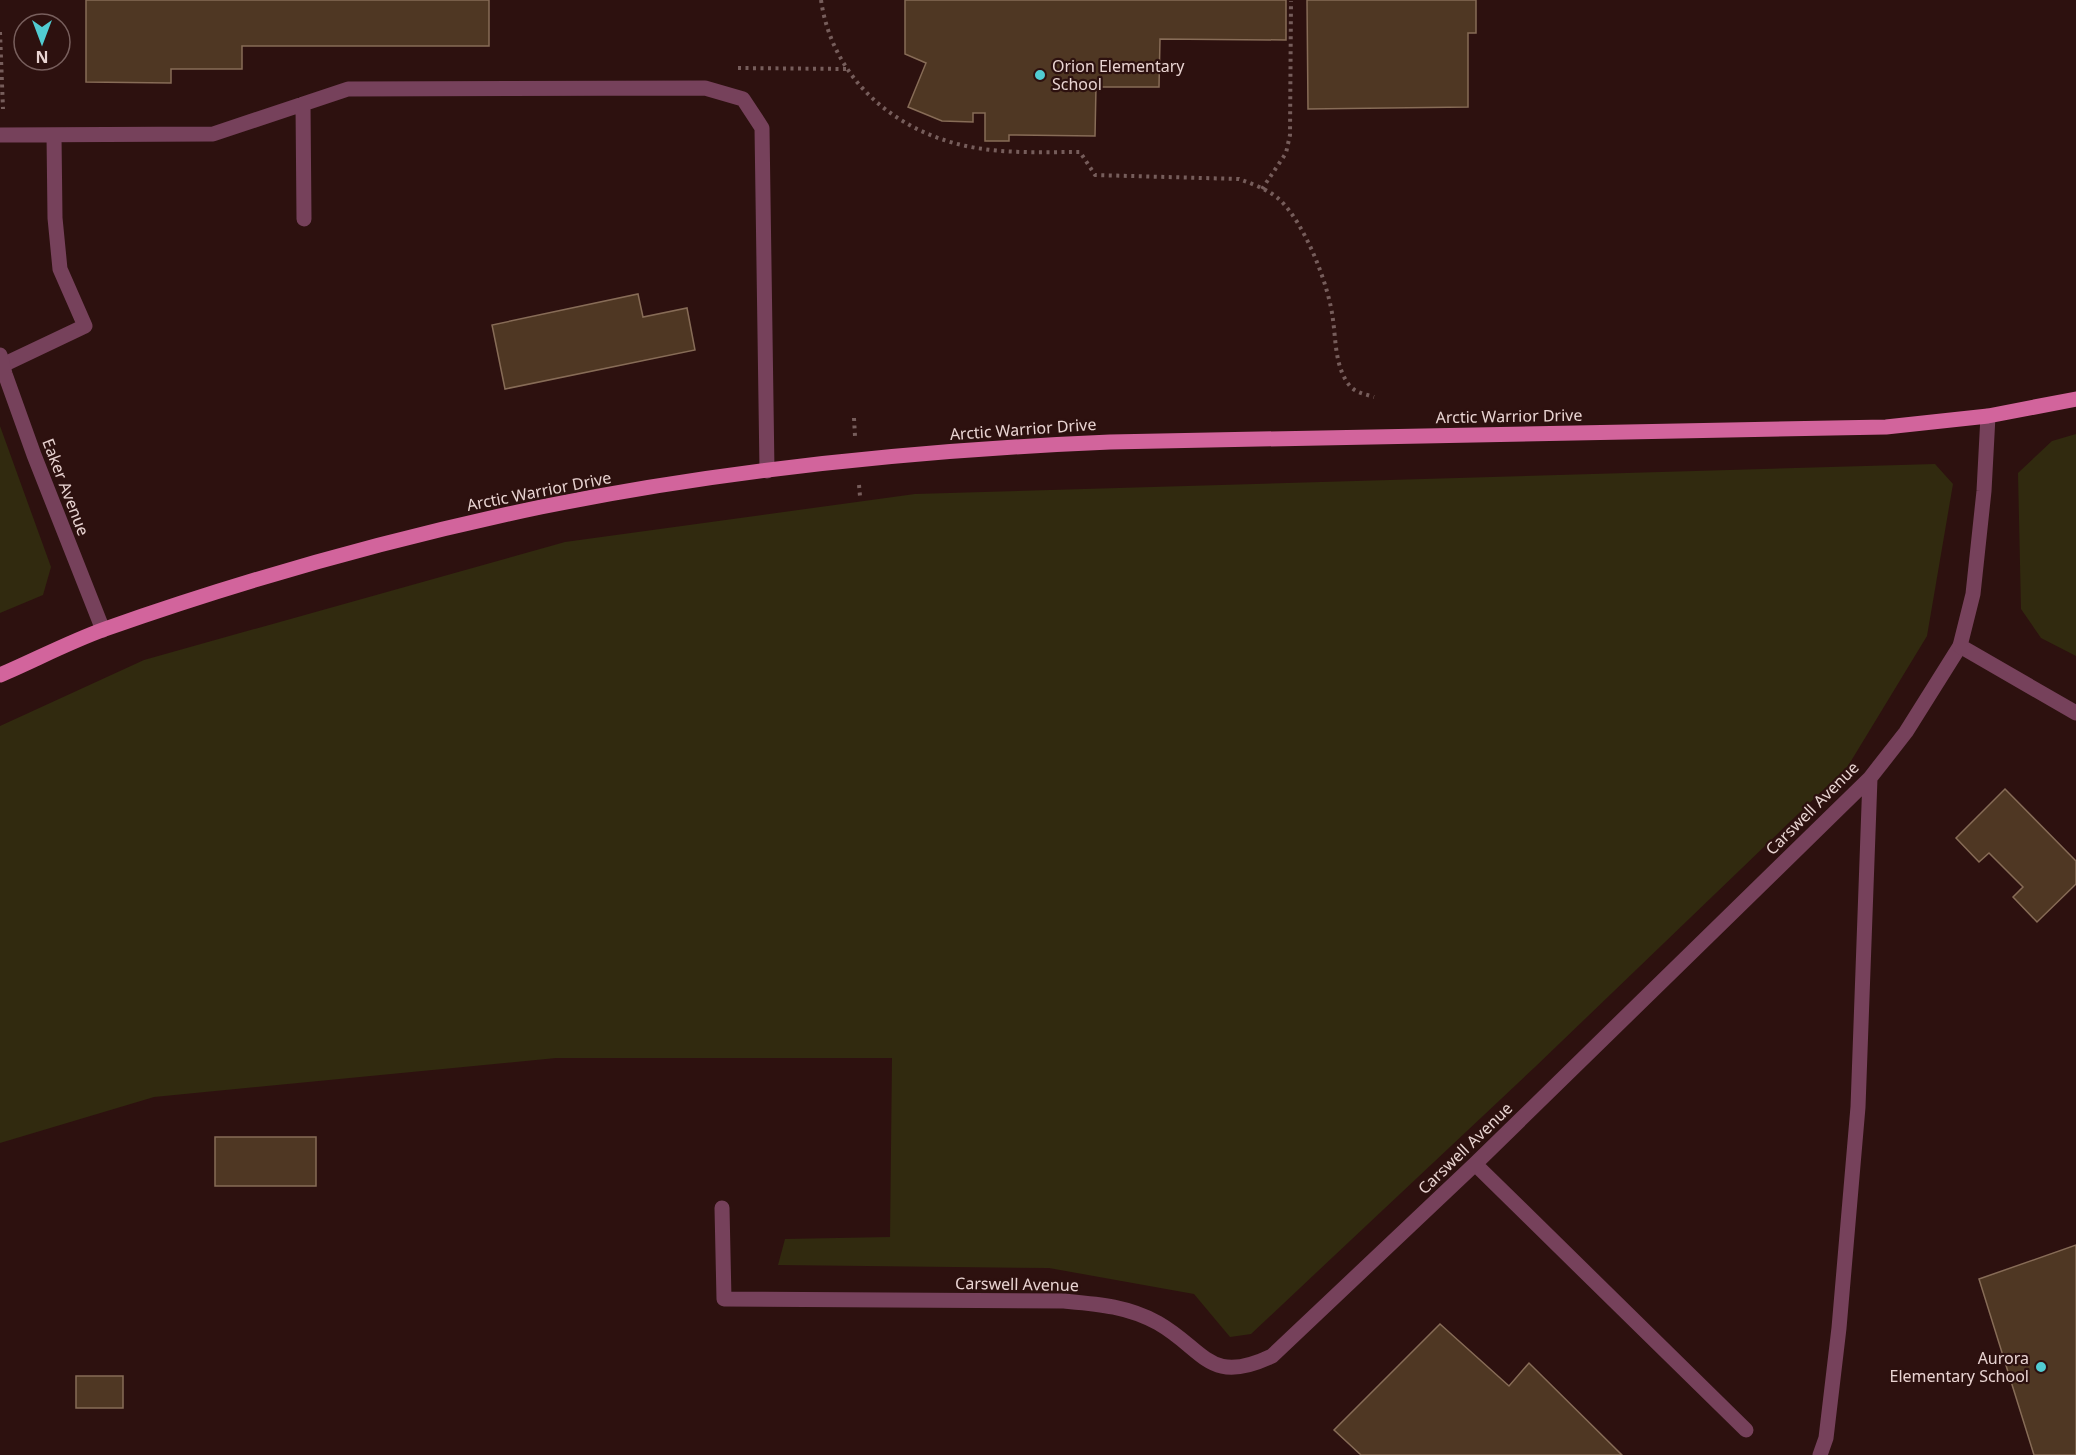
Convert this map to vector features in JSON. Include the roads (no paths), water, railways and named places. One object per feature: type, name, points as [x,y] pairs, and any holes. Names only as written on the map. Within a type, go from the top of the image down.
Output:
[{"type":"main road","name":"Arctic Warrior Drive","points":[[0,675],[103,630],[286,570],[409,537],[542,507],[767,471],[869,459],[1032,445],[1099,442],[1886,427],[1988,416],[2076,399]]},
{"type":"street","points":[[0,135],[213,134],[348,89],[705,88],[743,99],[762,128],[767,471]]},
{"type":"street","points":[[303,104],[304,219]]},
{"type":"street","points":[[1,360],[85,326],[60,268],[55,218],[54,135]]},
{"type":"street","name":"Eaker Avenue","points":[[1,360],[34,455],[103,630]]},
{"type":"street","name":"Carswell Avenue","points":[[722,1208],[724,1299],[1064,1301],[1115,1306],[1158,1323],[1207,1360],[1225,1368],[1252,1365],[1272,1356],[1475,1164],[1870,777],[1906,732],[1960,646],[1973,594],[1984,490],[1988,416]]},
{"type":"street","points":[[1960,646],[2076,713]]},
{"type":"street","points":[[1820,1455],[1826,1438],[1839,1328],[1858,1107],[1870,777]]},
{"type":"street","points":[[1475,1164],[1746,1430]]},
{"type":"place","name":"Orion Elementary School","points":[[1040,75]]},
{"type":"place","name":"Aurora Elementary School","points":[[2041,1367]]}]
